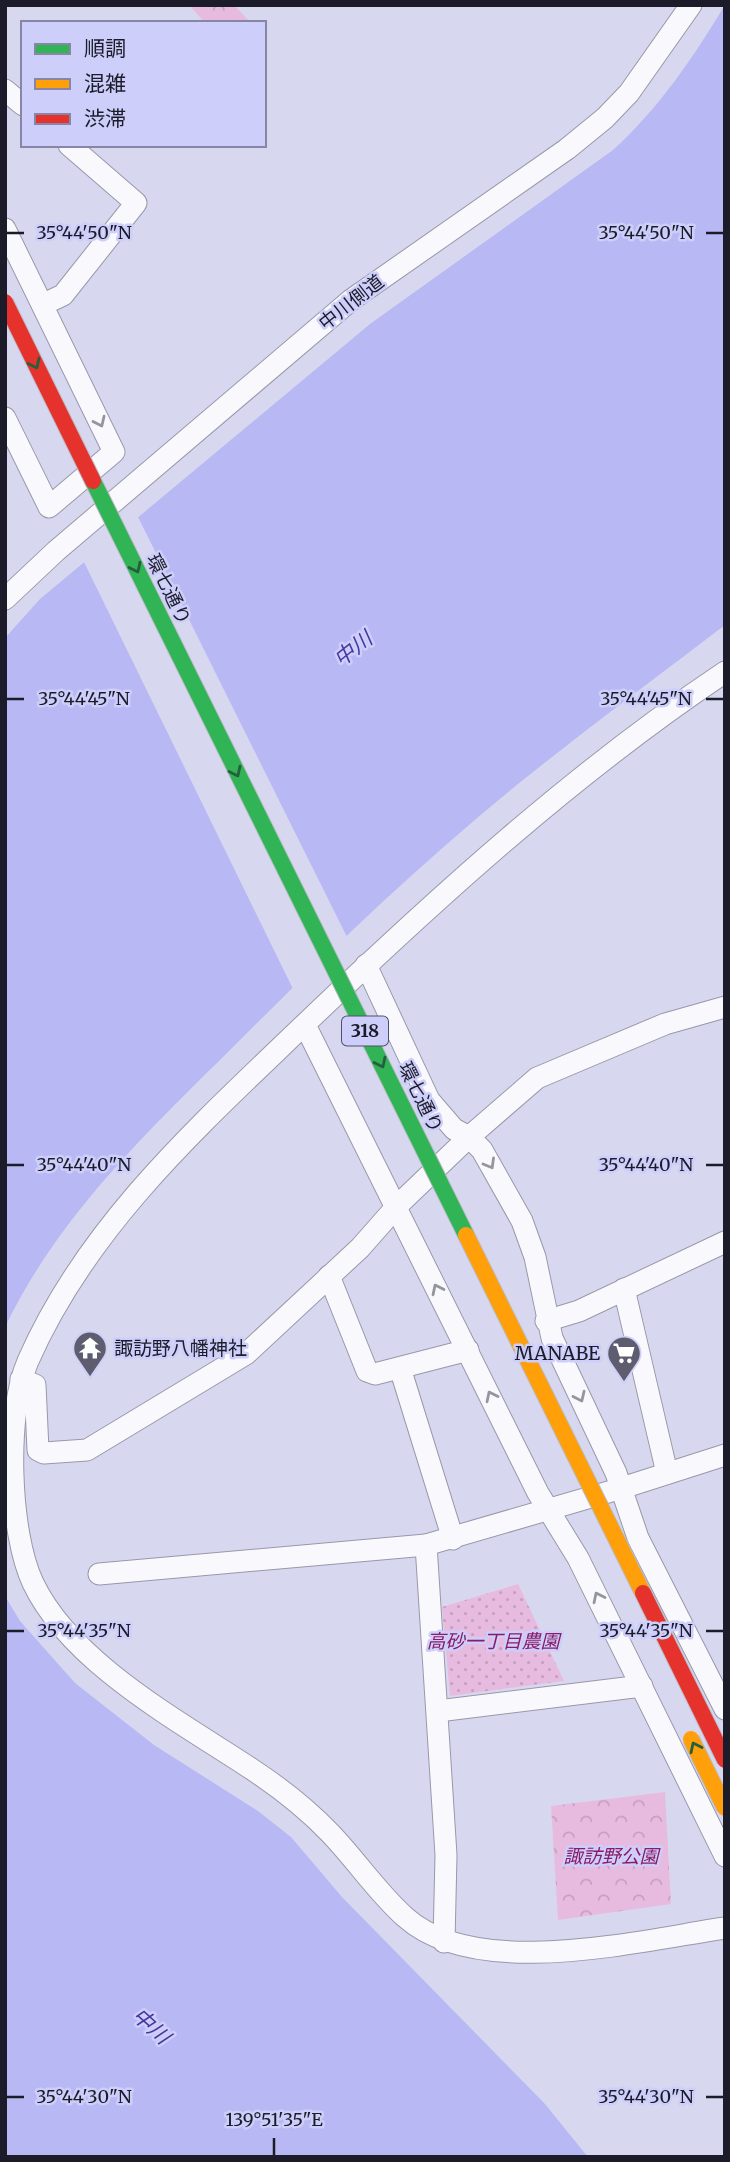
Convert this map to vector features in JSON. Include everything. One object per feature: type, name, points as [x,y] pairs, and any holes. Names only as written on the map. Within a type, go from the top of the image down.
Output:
[{"type":"main road","name":"環七通り","points":[[5,302],[725,1760]]},
{"type":"main road","points":[[63,473],[94,535]]},
{"type":"main road","name":"318","points":[[317,985],[336,1023]]},
{"type":"main road","points":[[411,1173],[423,1198]]},
{"type":"main road","points":[[565,1485],[584,1522]]},
{"type":"main road","points":[[682,1721],[725,1808]]},
{"type":"street","name":"中川側道","points":[[5,599],[56,551],[351,300],[567,149],[605,118],[637,83],[691,5]]},
{"type":"street","points":[[5,90],[21,103]]},
{"type":"street","points":[[44,304],[63,295],[136,203],[71,147]]},
{"type":"street","points":[[5,229],[44,304],[114,452],[49,507],[5,418]]},
{"type":"street","points":[[725,672],[645,729],[431,904],[205,1119],[121,1212],[58,1299],[21,1379],[14,1448],[14,1503],[24,1557],[44,1602],[87,1650],[165,1716],[295,1800],[330,1833],[406,1918],[444,1942],[474,1950],[515,1952],[605,1945],[725,1928]]},
{"type":"street","points":[[366,964],[429,1100],[454,1129],[469,1137],[482,1150],[522,1221],[535,1257],[546,1321],[622,1489],[638,1538],[717,1678],[725,1709]]},
{"type":"street","points":[[21,1379],[35,1385],[38,1450],[44,1453],[87,1450],[246,1354],[360,1248],[397,1206],[469,1137],[537,1078],[665,1024],[725,1007]]},
{"type":"street","points":[[304,1025],[549,1511],[578,1558],[725,1856]]},
{"type":"street","points":[[546,1321],[561,1318],[725,1242]]},
{"type":"street","points":[[329,1276],[367,1371],[375,1374],[468,1350]]},
{"type":"street","points":[[624,1289],[667,1473]]},
{"type":"street","points":[[400,1368],[453,1539]]},
{"type":"street","points":[[99,1574],[426,1545],[549,1511],[725,1455]]},
{"type":"street","points":[[426,1545],[446,1856],[444,1942]]},
{"type":"street","points":[[438,1711],[642,1686]]},
{"type":"green space","points":[[189,5],[234,5],[249,21],[203,21]]},
{"type":"green space","name":"高砂一丁目農園","points":[[518,1584],[564,1681],[450,1696],[442,1607]]},
{"type":"green space","name":"諏訪野公園","points":[[665,1792],[671,1904],[558,1920],[551,1806]]},
{"type":"water","name":"中川","points":[[725,5],[725,625],[523,780],[410,877],[301,979],[136,1145],[77,1213],[26,1287],[5,1327],[5,638],[40,599],[370,324],[613,150],[646,117],[674,82]]},
{"type":"water","name":"中川","points":[[5,1596],[20,1621],[75,1683],[154,1745],[258,1811],[291,1837],[342,1897],[545,2104],[588,2157],[5,2157]]},
{"type":"pier","points":[[137,515],[348,939],[294,991],[83,560]]},
{"type":"traffic: fast","points":[[93,481],[466,1235]]},
{"type":"traffic: slow","points":[[466,1235],[643,1593]]},
{"type":"traffic: slow","points":[[691,1739],[725,1808]]},
{"type":"traffic: jam","points":[[5,302],[93,481]]},
{"type":"traffic: jam","points":[[643,1593],[725,1760]]},
{"type":"place","name":"諏訪野八幡神社","points":[[90,1378]]},
{"type":"place","name":"MANABE","points":[[624,1383]]}]
